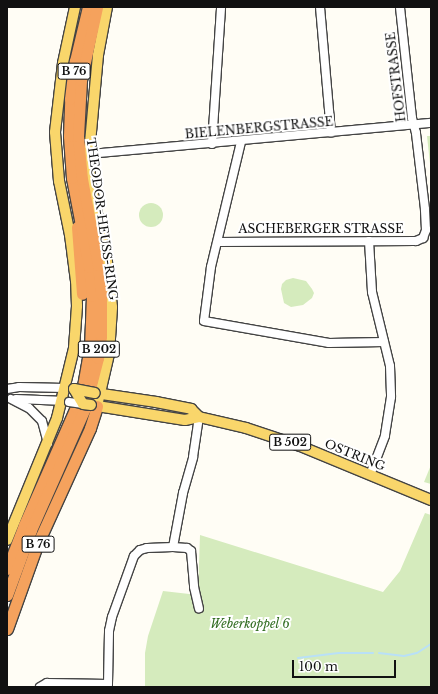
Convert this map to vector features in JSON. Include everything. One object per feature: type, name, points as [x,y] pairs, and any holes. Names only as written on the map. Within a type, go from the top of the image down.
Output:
[{"type":"highway","name":"THEODOR-HEUSS-RING","points":[[56,450],[83,386],[90,348],[92,296],[89,267],[72,178],[69,136],[70,100],[75,61],[88,7]]},
{"type":"highway","name":"THEODOR-HEUSS-RING","points":[[56,450],[85,408],[92,387],[101,336],[101,294],[98,264],[82,179],[78,136],[81,80],[97,7]]},
{"type":"highway","points":[[78,136],[90,180]]},
{"type":"highway","name":"B 76","points":[[80,216],[77,229],[82,294]]},
{"type":"highway","name":"B 76","points":[[7,629],[37,545],[90,428],[90,405]]},
{"type":"highway","name":"B 76","points":[[7,570],[24,525],[56,450]]},
{"type":"highway","name":"B 76","points":[[7,595],[31,530],[56,450]]},
{"type":"main road","points":[[75,7],[64,63],[55,132],[59,181],[73,260],[77,306],[82,332]]},
{"type":"main road","name":"THEODOR-HEUSS-RING","points":[[98,393],[111,333],[111,282],[90,180],[89,154],[98,55],[107,7]]},
{"type":"main road","points":[[69,389],[74,378],[82,332],[82,294]]},
{"type":"main road","points":[[7,540],[56,450],[57,418],[66,401],[69,389],[77,306]]},
{"type":"main road","points":[[69,389],[90,405]]},
{"type":"main road","name":"OSTRING","points":[[69,389],[156,402],[190,410],[199,417],[267,435],[431,500]]},
{"type":"main road","name":"B 76","points":[[90,405],[98,393]]},
{"type":"main road","name":"OSTRING","points":[[90,405],[185,420],[199,417]]},
{"type":"street","points":[[212,144],[221,7]]},
{"type":"street","points":[[320,7],[332,133]]},
{"type":"street","name":"HOFSTRASSE","points":[[400,7],[425,209],[426,230],[423,238]]},
{"type":"street","name":"BIELENBERGSTRASSE","points":[[89,154],[241,142],[431,123]]},
{"type":"street","points":[[241,142],[211,267],[204,321],[329,343],[384,342]]},
{"type":"street","name":"ASCHEBERGER STRASSE","points":[[218,242],[416,241],[423,238]]},
{"type":"street","points":[[369,241],[372,292],[390,366],[390,411],[385,436],[370,475]]},
{"type":"street","name":"OSTRING","points":[[7,389],[19,387],[69,389]]},
{"type":"street","name":"OSTRING","points":[[9,398],[29,408],[42,421],[56,450]]},
{"type":"street","name":"OSTRING","points":[[9,398],[66,401],[90,405]]},
{"type":"street","points":[[173,547],[183,493],[193,457],[199,417]]},
{"type":"street","points":[[40,687],[47,683],[108,684],[109,631],[112,617],[134,556],[140,550],[147,548],[173,547],[187,548],[191,551],[194,587],[199,608]]},
{"type":"green space","points":[[427,136],[431,136],[431,173]]},
{"type":"green space","points":[[151,203],[156,204],[162,210],[162,220],[156,226],[151,227],[146,226],[140,220],[139,215],[140,210],[146,204]]},
{"type":"green space","points":[[293,278],[306,281],[314,293],[312,298],[303,305],[291,307],[284,303],[281,289],[282,284],[286,280]]},
{"type":"green space","points":[[431,465],[431,484],[424,482]]},
{"type":"green space","name":"Weberkoppel 6","points":[[425,513],[431,515],[431,687],[145,687],[145,653],[148,636],[163,591],[198,595],[200,535],[383,592],[400,571]]},
{"type":"waterway","points":[[379,653],[404,656],[417,653],[431,644]]},
{"type":"waterway","points":[[298,658],[339,653],[373,653]]}]
